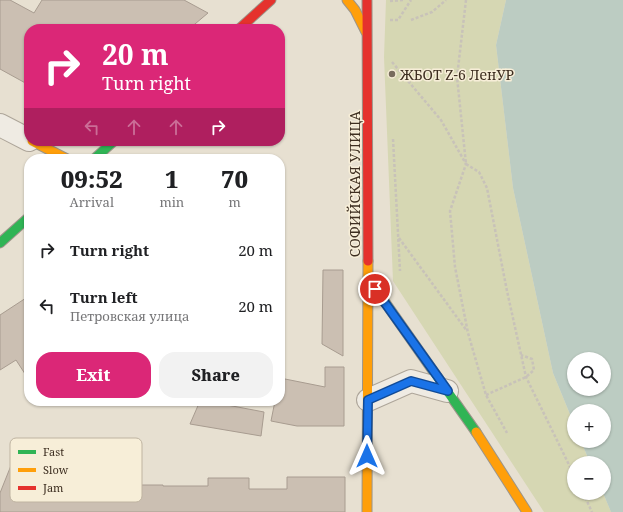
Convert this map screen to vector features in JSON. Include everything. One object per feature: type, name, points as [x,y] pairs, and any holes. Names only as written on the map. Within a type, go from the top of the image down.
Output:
[{"type":"street","points":[[245,24],[271,0]]},
{"type":"street","points":[[347,0],[355,10],[367,33]]},
{"type":"street","name":"СОФИЙСКАЯ УЛИЦА","points":[[367,0],[367,512]]},
{"type":"street","points":[[0,125],[24,137]]},
{"type":"street","points":[[42,146],[57,154]]},
{"type":"street","points":[[100,154],[108,146]]},
{"type":"street","points":[[0,243],[24,221]]},
{"type":"street","points":[[368,278],[473,427],[527,512]]},
{"type":"street","points":[[368,400],[411,381],[448,391]]},
{"type":"path","points":[[389,8],[389,2],[404,0]]},
{"type":"path","points":[[389,14],[389,20],[398,20],[411,0]]},
{"type":"path","points":[[411,20],[432,12],[446,0]]},
{"type":"path","points":[[466,0],[457,77],[466,164],[450,211],[455,266],[468,333],[486,395],[509,436]]},
{"type":"path","points":[[389,67],[389,59],[441,120],[466,164],[479,172],[487,188],[507,291],[526,376],[567,461]]},
{"type":"path","points":[[393,137],[400,271]]},
{"type":"path","points":[[398,238],[468,333]]},
{"type":"path","points":[[486,395],[526,376],[534,370],[532,359],[521,355]]},
{"type":"path","points":[[586,500],[592,512]]},
{"type":"green space","points":[[386,0],[506,0],[496,45],[513,188],[553,373],[567,407],[567,448],[584,448],[587,456],[567,456],[567,500],[606,500],[611,512],[544,512],[393,281],[384,57]]},
{"type":"shaded area","points":[[506,0],[623,0],[623,512],[611,512],[606,500],[611,500],[611,456],[587,456],[584,448],[611,448],[611,404],[567,404],[567,407],[553,373],[513,188],[496,45]]},
{"type":"building","points":[[0,0],[10,0],[34,13],[42,0],[184,0],[208,13],[195,24],[24,24],[24,82],[0,69]]},
{"type":"building","points":[[323,270],[343,270],[343,356],[322,344]]},
{"type":"building","points":[[24,299],[24,372],[16,360],[0,370],[0,315]]},
{"type":"building","points":[[325,367],[344,367],[344,426],[297,426],[271,421],[274,406],[285,406],[285,379],[325,387]]},
{"type":"building","points":[[198,406],[232,406],[264,412],[261,436],[190,424]]},
{"type":"building","points":[[10,468],[10,502],[142,502],[142,485],[208,486],[208,478],[249,478],[249,489],[287,489],[287,477],[345,477],[345,512],[0,512],[0,493]]},
{"type":"traffic: fast","points":[[100,154],[108,146]]},
{"type":"traffic: fast","points":[[0,243],[24,221]]},
{"type":"traffic: fast","points":[[368,278],[476,432]]},
{"type":"traffic: slow","points":[[347,0],[355,10],[366,32]]},
{"type":"traffic: slow","points":[[42,146],[57,154]]},
{"type":"traffic: slow","points":[[367,512],[368,261]]},
{"type":"traffic: slow","points":[[476,432],[527,512]]},
{"type":"traffic: jam","points":[[245,24],[271,0]]},
{"type":"traffic: jam","points":[[367,0],[368,261]]},
{"type":"place","name":"ЖБОТ Z-6 ЛенУР","points":[[392,74]]},
{"type":"route","points":[[367,456],[368,400],[411,381],[448,391],[375,289]]}]
